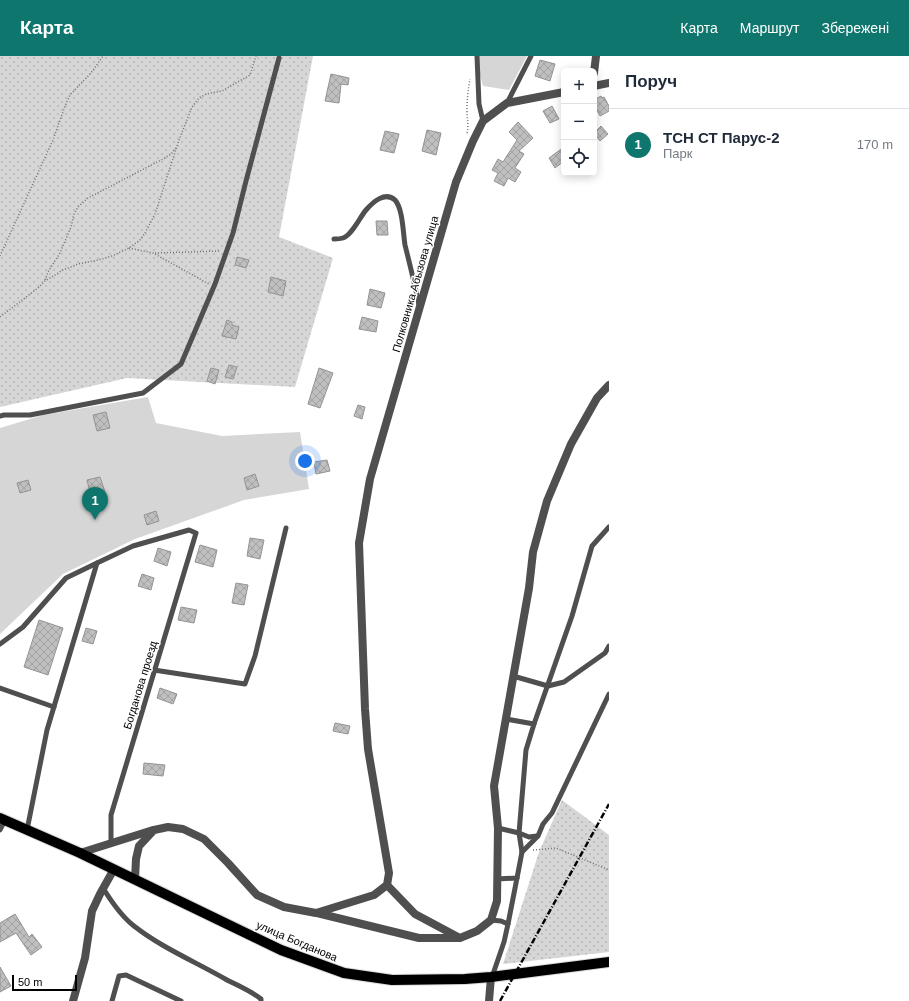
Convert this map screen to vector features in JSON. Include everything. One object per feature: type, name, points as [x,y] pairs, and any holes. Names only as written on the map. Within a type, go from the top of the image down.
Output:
[{"type":"main road","name":"улица Богданова","points":[[3,819],[114,869],[281,950],[344,973],[392,980],[491,978],[609,962]]},
{"type":"street","points":[[595,68],[596,56]]},
{"type":"street","points":[[597,85],[609,83]]},
{"type":"street","name":"Полковника Абызова улица","points":[[387,885],[389,873],[368,749],[365,709],[359,543],[370,479],[456,182],[473,140],[483,121],[507,103],[561,93]]},
{"type":"street","points":[[80,853],[154,830],[168,827],[183,829],[204,838],[257,895],[284,907],[316,913],[418,938],[460,938],[477,931],[491,920],[497,901],[498,828],[494,786],[529,588],[533,552],[547,501],[571,444],[597,398],[609,385]]},
{"type":"street","points":[[135,879],[136,859],[139,846],[154,830]]},
{"type":"street","points":[[73,1001],[85,958],[92,911],[114,869]]},
{"type":"street","points":[[316,913],[374,895],[387,885],[415,914],[460,938]]},
{"type":"street","points":[[489,1001],[491,978]]},
{"type":"lane","points":[[477,56],[479,104],[483,121]]},
{"type":"lane","points":[[507,103],[531,56]]},
{"type":"lane","points":[[0,416],[30,415],[143,393],[181,364],[214,287],[233,234],[279,58]]},
{"type":"lane","points":[[334,239],[343,238],[348,235],[367,209],[380,198],[388,196],[395,200],[400,212],[405,244],[415,281],[419,308]]},
{"type":"lane","points":[[491,978],[504,942],[522,852],[519,833],[526,750],[572,616],[592,546],[609,527]]},
{"type":"lane","points":[[154,670],[245,684],[255,656],[286,528]]},
{"type":"lane","name":"Богданова проезд","points":[[97,563],[133,546],[189,530],[196,533],[111,815],[111,843]]},
{"type":"lane","points":[[0,644],[23,627],[66,578],[97,563]]},
{"type":"lane","points":[[27,830],[47,730],[97,563]]},
{"type":"lane","points":[[513,676],[548,686],[564,682],[607,652],[609,646]]},
{"type":"lane","points":[[0,688],[54,707]]},
{"type":"lane","points":[[522,852],[538,836],[552,813],[609,694]]},
{"type":"lane","points":[[506,719],[534,724]]},
{"type":"lane","points":[[0,830],[3,819]]},
{"type":"lane","points":[[498,828],[529,837],[538,836]]},
{"type":"lane","points":[[497,879],[516,878]]},
{"type":"lane","points":[[103,888],[114,905],[133,925],[160,943],[232,983],[253,992],[261,999],[261,1001]]},
{"type":"lane","points":[[491,920],[501,921],[508,924]]},
{"type":"lane","points":[[113,1000],[119,976],[126,975],[181,1001]]},
{"type":"path","points":[[0,256],[53,140],[64,106],[70,95],[103,56]]},
{"type":"path","points":[[0,317],[44,282],[63,270],[78,264],[105,258],[129,248],[140,240],[155,214],[187,118],[196,102],[206,94],[222,91],[250,75],[256,56]]},
{"type":"path","points":[[466,137],[469,126],[467,91],[472,73]]},
{"type":"path","points":[[44,282],[48,272],[60,253],[78,207],[88,198],[163,159],[177,147]]},
{"type":"path","points":[[129,248],[153,253],[227,250]]},
{"type":"path","points":[[153,253],[214,287]]},
{"type":"path","points":[[522,852],[556,848],[609,870]]},
{"type":"shaded area","points":[[0,56],[313,56],[279,237],[333,258],[295,387],[127,378],[0,407]]},
{"type":"shaded area","points":[[475,56],[527,56],[509,90],[483,86]]},
{"type":"shaded area","points":[[148,397],[156,423],[222,436],[300,432],[309,489],[244,500],[135,539],[63,574],[0,634],[0,428],[43,415]]},
{"type":"shaded area","points":[[562,800],[609,835],[609,952],[503,964],[539,852]]},
{"type":"building","points":[[540,60],[555,64],[550,81],[535,76]]},
{"type":"building","points":[[331,74],[349,78],[348,85],[341,84],[339,103],[325,101]]},
{"type":"building","points":[[601,96],[602,98],[604,97],[609,106],[609,111],[600,116],[597,110],[597,98]]},
{"type":"building","points":[[552,106],[559,119],[550,123],[543,111]]},
{"type":"building","points":[[518,122],[533,138],[519,151],[524,154],[515,168],[521,172],[515,182],[508,178],[504,186],[494,181],[498,173],[492,170],[498,159],[503,162],[517,140],[509,132]]},
{"type":"building","points":[[601,126],[608,134],[600,141],[597,137],[597,130]]},
{"type":"building","points":[[427,130],[441,133],[436,155],[422,151]]},
{"type":"building","points":[[385,131],[399,134],[394,153],[380,150]]},
{"type":"building","points":[[561,149],[561,163],[555,168],[549,158]]},
{"type":"building","points":[[376,221],[387,221],[388,235],[377,235]]},
{"type":"building","points":[[237,257],[249,260],[246,268],[235,265]]},
{"type":"building","points":[[271,277],[286,281],[283,296],[268,292]]},
{"type":"building","points":[[370,289],[385,293],[381,308],[367,305]]},
{"type":"building","points":[[362,317],[378,321],[376,332],[359,329]]},
{"type":"building","points":[[227,320],[232,322],[232,325],[239,327],[236,339],[222,336]]},
{"type":"building","points":[[229,365],[237,367],[233,379],[225,377]]},
{"type":"building","points":[[211,368],[219,370],[215,384],[207,381]]},
{"type":"building","points":[[319,368],[333,373],[320,408],[308,404]]},
{"type":"building","points":[[358,405],[365,407],[362,419],[354,416]]},
{"type":"building","points":[[106,412],[110,428],[97,431],[93,415]]},
{"type":"building","points":[[327,460],[330,471],[316,474],[314,462]]},
{"type":"building","points":[[255,474],[259,486],[247,490],[244,478]]},
{"type":"building","points":[[100,477],[105,492],[91,496],[87,480]]},
{"type":"building","points":[[28,480],[31,490],[20,493],[17,483]]},
{"type":"building","points":[[156,511],[159,521],[147,525],[144,515]]},
{"type":"building","points":[[250,538],[264,540],[260,559],[247,556]]},
{"type":"building","points":[[200,545],[217,550],[213,567],[195,562]]},
{"type":"building","points":[[158,548],[171,552],[167,566],[154,561]]},
{"type":"building","points":[[142,574],[154,578],[151,590],[138,586]]},
{"type":"building","points":[[236,583],[248,585],[244,605],[232,603]]},
{"type":"building","points":[[181,607],[197,610],[194,623],[178,620]]},
{"type":"building","points":[[39,620],[63,628],[48,675],[24,667]]},
{"type":"building","points":[[86,628],[97,631],[93,644],[82,641]]},
{"type":"building","points":[[160,688],[177,694],[173,704],[157,698]]},
{"type":"building","points":[[335,723],[350,726],[348,734],[333,731]]},
{"type":"building","points":[[144,763],[165,765],[163,776],[143,774]]},
{"type":"building","points":[[15,914],[29,937],[32,934],[42,947],[31,955],[16,933],[0,942],[0,923]]},
{"type":"building","points":[[0,967],[11,986],[0,992]]},
{"type":"railway","points":[[500,1001],[609,804]]},
{"type":"place","name":"ТСН СТ Парус-2","points":[[95,520]]}]
